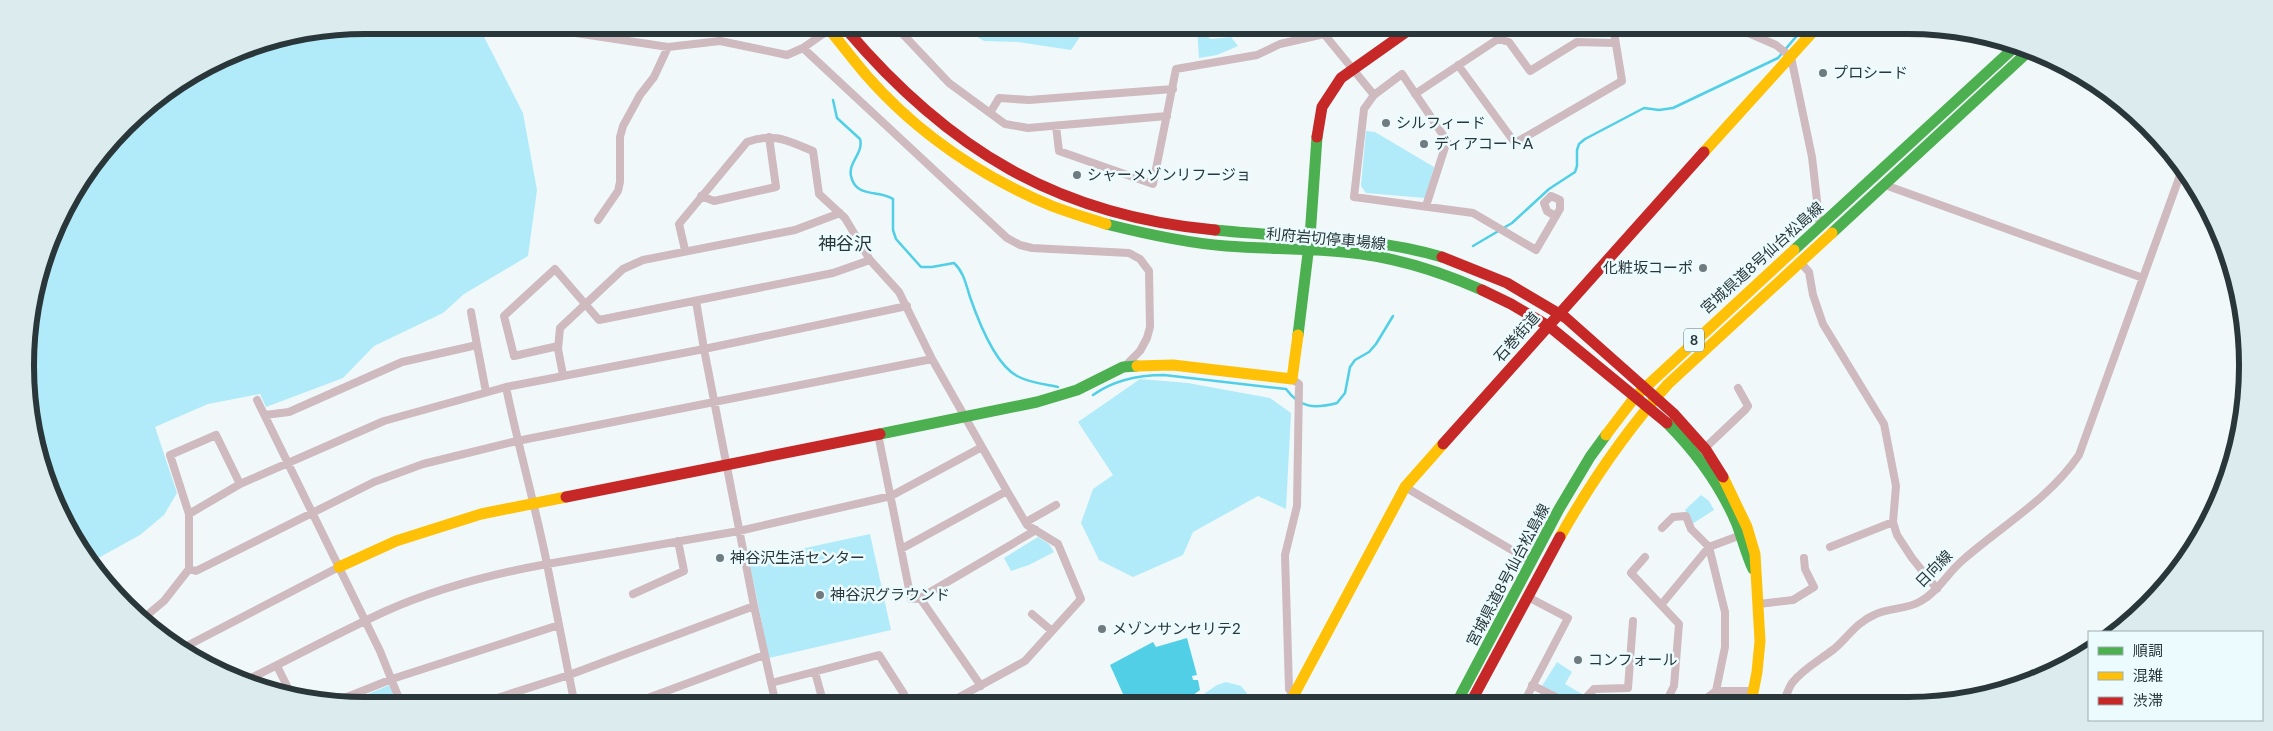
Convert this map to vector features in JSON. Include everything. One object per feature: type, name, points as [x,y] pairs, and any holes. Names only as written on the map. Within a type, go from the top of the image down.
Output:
[{"type":"main road","name":"利府岩切停車場線","points":[[833,34],[876,86],[906,115],[964,160],[1010,187],[1075,216],[1143,234],[1224,246],[1379,257],[1406,263],[1447,276],[1508,302],[1548,325],[1666,422],[1703,464],[1726,501],[1756,573]]},
{"type":"main road","name":"利府岩切停車場線","points":[[850,34],[876,65],[915,105],[973,149],[1044,189],[1121,215],[1158,223],[1245,233],[1384,244],[1440,256],[1480,271],[1559,313],[1687,426],[1705,448],[1736,497],[1757,559],[1756,573],[1759,604],[1758,660],[1753,697]]},
{"type":"main road","points":[[338,567],[424,531],[481,514],[1057,397],[1123,367],[1155,364],[1173,365],[1292,379],[1310,237],[1318,118],[1327,96],[1341,78],[1403,34]]},
{"type":"main road","name":"石巻街道","points":[[1293,697],[1405,488],[1548,325],[1811,34]]},
{"type":"main road","name":"宮城県道8号仙台松島線","points":[[1460,697],[1559,509],[1590,457],[1635,397],[2012,50]]},
{"type":"main road","name":"宮城県道8号仙台松島線","points":[[1474,697],[1581,500],[1604,463],[1646,407],[2024,55]]},
{"type":"street","points":[[582,34],[668,47],[720,41],[787,55],[803,48],[824,34]]},
{"type":"street","points":[[903,34],[949,83],[1005,124],[1016,127],[1056,126],[1168,116]]},
{"type":"street","points":[[1056,126],[1059,151],[1153,184],[1176,69],[1257,54],[1280,44],[1324,34],[1374,94]]},
{"type":"street","points":[[1458,65],[1515,143],[1622,81],[1613,34]]},
{"type":"street","points":[[1750,34],[1779,47],[1790,56],[1812,157],[1820,227]]},
{"type":"street","points":[[1415,94],[1498,40],[1509,42],[1530,72],[1577,42],[1615,43]]},
{"type":"street","points":[[598,220],[619,187],[622,126],[640,95],[654,77],[668,47]]},
{"type":"street","points":[[803,48],[1007,238],[1020,245],[1032,248],[1129,253],[1146,264],[1149,270],[1150,326],[1140,351],[1123,367]]},
{"type":"street","points":[[1426,206],[1447,141],[1402,74],[1374,94],[1364,109],[1354,197],[1473,213],[1536,250],[1555,216]]},
{"type":"street","points":[[990,112],[999,98],[1028,100],[1173,89]]},
{"type":"street","points":[[701,196],[714,200],[776,187],[769,137]]},
{"type":"street","points":[[684,250],[679,224],[746,142],[779,137],[813,151],[819,194],[845,218],[870,260],[899,292],[932,359],[964,417],[1026,522],[1058,544],[1081,597],[1025,661],[960,697]]},
{"type":"street","name":"日向線","points":[[1786,697],[1792,684],[1804,671],[1840,644],[1856,626],[1873,615],[1893,608],[1908,607],[1919,602],[1937,589],[1962,560],[2047,493],[2065,475],[2079,455],[2180,177]]},
{"type":"street","points":[[1885,185],[2142,278]]},
{"type":"street","points":[[563,375],[558,346],[560,328],[624,269],[643,260],[684,250],[795,230],[840,213]]},
{"type":"street","points":[[558,346],[514,356],[504,316],[555,269],[599,320],[833,273],[870,260]]},
{"type":"street","points":[[1800,262],[1809,272],[1813,295],[1823,324],[1884,424],[1896,486],[1893,522],[1904,546],[1937,589]]},
{"type":"street","points":[[696,301],[754,606],[774,697]]},
{"type":"street","points":[[189,514],[240,484],[384,421],[506,387],[704,349],[906,306]]},
{"type":"street","points":[[471,312],[486,392]]},
{"type":"street","points":[[265,415],[288,412],[402,362],[477,345]]},
{"type":"street","points":[[189,569],[196,571],[374,482],[423,464],[517,441],[932,359]]},
{"type":"street","points":[[1290,697],[1286,555],[1296,506],[1300,384],[1292,379]]},
{"type":"street","points":[[506,387],[517,441],[535,502],[573,697]]},
{"type":"street","points":[[1705,448],[1748,406],[1738,388]]},
{"type":"street","points":[[257,400],[365,622],[399,697]]},
{"type":"street","points":[[878,434],[911,599],[920,598],[1036,530]]},
{"type":"street","points":[[147,615],[164,600],[189,569],[189,514],[170,455],[216,435],[240,484]]},
{"type":"street","points":[[253,677],[413,600],[460,583],[547,564],[739,530],[891,496],[982,447]]},
{"type":"street","points":[[1405,488],[1532,562]]},
{"type":"street","points":[[901,549],[1007,491]]},
{"type":"street","points":[[1026,522],[1056,505]]},
{"type":"street","points":[[1662,528],[1673,517],[1686,516],[1691,529],[1709,547],[1725,612],[1725,647],[1716,691],[1709,697]]},
{"type":"street","points":[[1830,547],[1893,522]]},
{"type":"street","points":[[1661,605],[1709,547],[1741,535]]},
{"type":"street","points":[[633,594],[684,571],[678,541]]},
{"type":"street","points":[[1646,558],[1631,573],[1679,624],[1674,686],[1668,697]]},
{"type":"street","points":[[1759,604],[1793,600],[1814,588],[1805,569],[1804,558]]},
{"type":"street","points":[[188,645],[338,567]]},
{"type":"street","points":[[1526,697],[1568,618],[1528,597]]},
{"type":"street","points":[[920,598],[981,686]]},
{"type":"street","points":[[499,697],[569,674],[754,606]]},
{"type":"street","points":[[1032,614],[1052,631]]},
{"type":"street","points":[[1587,697],[1594,690],[1628,688],[1633,621]]},
{"type":"street","points":[[347,697],[392,679],[559,625]]},
{"type":"street","points":[[650,697],[764,655]]},
{"type":"street","points":[[771,683],[880,655],[904,694],[900,697]]},
{"type":"street","points":[[277,666],[289,688]]},
{"type":"street","points":[[815,672],[822,697]]},
{"type":"street","points":[[1532,685],[1556,697]]},
{"type":"street","points":[[1716,691],[1754,692]]},
{"type":"shaded area","points":[[344,34],[483,34],[523,113],[537,190],[528,256],[464,294],[443,313],[374,346],[343,378],[266,407],[260,394],[208,404],[155,427],[177,493],[164,515],[140,535],[96,559],[68,512],[51,472],[40,430],[37,409],[34,387],[34,344],[40,301],[51,259],[59,239],[78,200],[90,181],[116,147],[164,102],[200,78],[259,51],[301,40]]},
{"type":"shaded area","points":[[972,34],[1082,34],[1071,50],[1018,42],[984,41]]},
{"type":"shaded area","points":[[1197,34],[1208,34],[1208,37],[1211,39],[1231,37],[1238,46],[1217,55],[1199,58]]},
{"type":"shaded area","points":[[1366,131],[1375,132],[1434,167],[1425,198],[1366,193],[1361,186]]},
{"type":"shaded area","points":[[1140,379],[1188,383],[1270,398],[1291,413],[1286,509],[1258,496],[1193,532],[1183,555],[1133,577],[1099,560],[1081,523],[1093,489],[1113,475],[1078,422]]},
{"type":"shaded area","points":[[1701,495],[1709,501],[1714,510],[1692,524],[1685,510]]},
{"type":"shaded area","name":"神谷沢グラウンド","points":[[870,534],[891,630],[769,658],[749,560]]},
{"type":"shaded area","points":[[1038,537],[1049,544],[1054,552],[1029,565],[1011,571],[1004,558]]},
{"type":"shaded area","points":[[1557,662],[1572,672],[1565,684],[1582,694],[1579,697],[1565,697],[1542,686]]},
{"type":"shaded area","points":[[1226,682],[1241,686],[1250,697],[1199,697],[1217,685]]},
{"type":"shaded area","points":[[390,685],[394,697],[366,697],[360,697]]},
{"type":"water","points":[[1187,638],[1197,675],[1192,676],[1193,680],[1198,680],[1200,690],[1190,697],[1124,697],[1110,665],[1153,642],[1156,647]]},
{"type":"waterway","points":[[1473,246],[1512,223],[1549,189],[1575,172],[1577,150],[1579,144],[1585,139],[1644,108],[1659,110],[1673,108],[1778,58],[1798,34]]},
{"type":"waterway","points":[[833,100],[837,118],[860,139],[860,149],[851,171],[854,183],[863,191],[893,199],[893,230],[896,239],[921,267],[954,263],[962,275],[988,341],[1002,362],[1017,376],[1037,383],[1058,387]]},
{"type":"waterway","points":[[1093,395],[1127,379],[1164,375],[1286,389],[1297,400],[1314,406],[1337,403],[1345,393],[1350,367],[1355,360],[1369,352],[1376,344],[1393,316]]},
{"type":"traffic: fast","points":[[1794,250],[2011,50]]},
{"type":"traffic: fast","points":[[1832,233],[2024,55]]},
{"type":"traffic: fast","points":[[1298,335],[1310,237],[1317,137]]},
{"type":"traffic: fast","points":[[1106,224],[1166,238],[1211,245],[1362,254],[1432,271],[1482,290]]},
{"type":"traffic: fast","points":[[1215,230],[1357,241],[1414,250],[1442,257]]},
{"type":"traffic: fast","points":[[880,434],[1037,402],[1077,390],[1123,367],[1137,366]]},
{"type":"traffic: fast","points":[[1667,423],[1697,457],[1723,495],[1736,522],[1753,569]]},
{"type":"traffic: fast","points":[[1460,697],[1559,509],[1590,457],[1606,435]]},
{"type":"traffic: slow","points":[[833,34],[886,97],[929,135],[952,152],[1026,194],[1059,209],[1106,224]]},
{"type":"traffic: slow","points":[[1704,152],[1811,34]]},
{"type":"traffic: slow","points":[[1560,537],[1610,458],[1668,384],[1832,233]]},
{"type":"traffic: slow","points":[[1606,435],[1635,397],[1794,250]]},
{"type":"traffic: slow","points":[[1137,366],[1173,365],[1292,379],[1298,335]]},
{"type":"traffic: slow","points":[[1293,697],[1405,487],[1443,444]]},
{"type":"traffic: slow","points":[[1723,477],[1747,527],[1755,554],[1760,641],[1752,697]]},
{"type":"traffic: slow","points":[[339,567],[396,541],[481,514],[566,497]]},
{"type":"traffic: jam","points":[[851,34],[924,109],[966,141],[1009,169],[1055,191],[1105,209],[1158,222],[1215,230]]},
{"type":"traffic: jam","points":[[1317,137],[1322,107],[1341,78],[1403,34]]},
{"type":"traffic: jam","points":[[1443,444],[1704,152]]},
{"type":"traffic: jam","points":[[1442,257],[1507,283],[1566,318],[1673,413],[1706,450],[1723,477]]},
{"type":"traffic: jam","points":[[1482,290],[1511,304],[1550,327],[1667,423]]},
{"type":"traffic: jam","points":[[566,497],[880,434]]},
{"type":"traffic: jam","points":[[1474,697],[1560,537]]},
{"type":"place","name":"プロシード","points":[[1823,73]]},
{"type":"place","name":"シルフィード","points":[[1386,123]]},
{"type":"place","name":"ディアコートA","points":[[1424,144]]},
{"type":"place","name":"シャーメゾンリフージョ","points":[[1077,175]]},
{"type":"place","name":"化粧坂コーポ","points":[[1703,268]]},
{"type":"place","name":"神谷沢生活センター","points":[[720,558]]},
{"type":"place","name":"神谷沢グラウンド","points":[[820,595]]},
{"type":"place","name":"メゾンサンセリテ2","points":[[1102,629]]},
{"type":"place","name":"コンフォール","points":[[1578,660]]},
{"type":"district","name":"神谷沢","points":[[845,244]]}]
